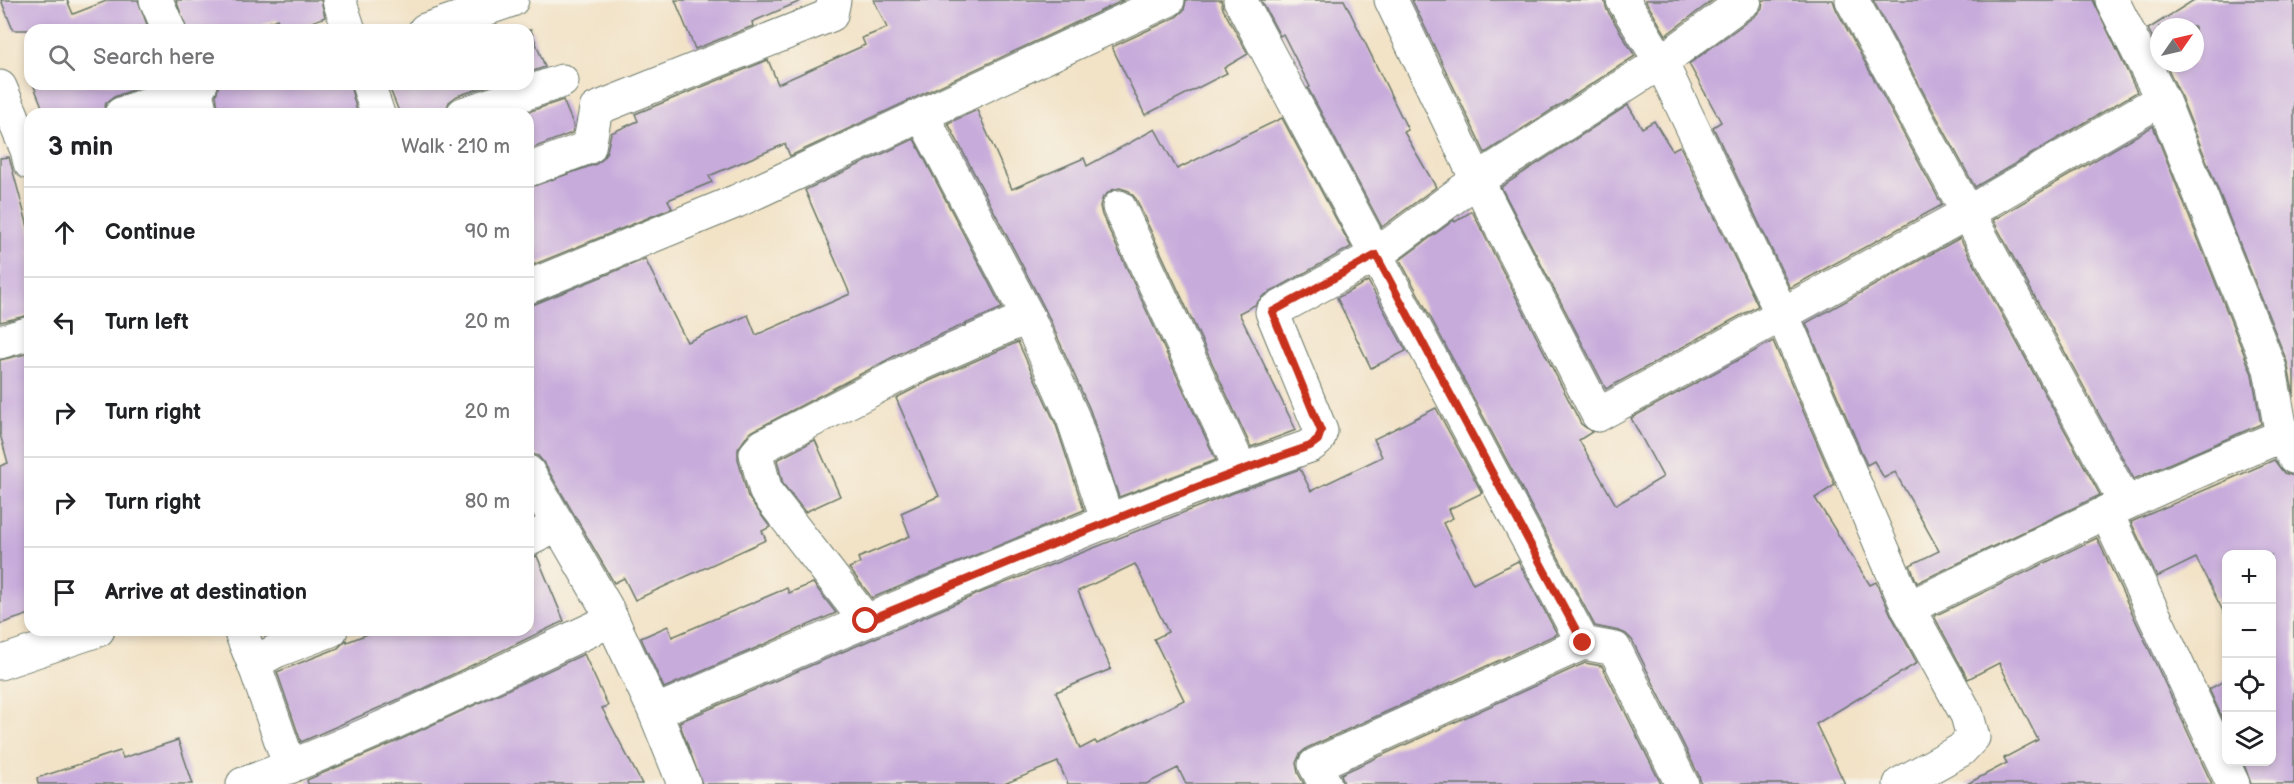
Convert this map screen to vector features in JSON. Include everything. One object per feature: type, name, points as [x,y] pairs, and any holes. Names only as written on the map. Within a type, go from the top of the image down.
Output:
[{"type":"street","points":[[156,0],[166,24]]},
{"type":"street","points":[[339,0],[347,24]]},
{"type":"street","points":[[442,24],[512,0]]},
{"type":"street","points":[[534,168],[589,147],[596,109],[831,15],[834,0]]},
{"type":"street","points":[[534,285],[737,201],[1168,0]]},
{"type":"street","points":[[1240,0],[1583,643]]},
{"type":"street","points":[[1623,0],[1661,62],[1782,314],[1908,608],[1967,715],[1972,737],[1961,750],[1900,784]]},
{"type":"street","points":[[1852,0],[1969,212],[2116,507],[2233,784]]},
{"type":"street","points":[[1908,608],[2116,507],[2207,466],[2288,447],[2270,369],[2162,99],[2112,0]]},
{"type":"street","points":[[655,712],[866,621],[1108,522],[1241,470],[1310,446],[1318,440],[1321,431],[1272,312],[1376,255],[1477,180],[1661,62],[1742,1]]},
{"type":"street","points":[[1402,4],[1477,180],[1598,415],[1969,212],[2162,99]]},
{"type":"street","points":[[481,108],[562,81]]},
{"type":"street","points":[[0,87],[22,155]]},
{"type":"street","points":[[370,90],[376,108]]},
{"type":"street","points":[[142,108],[198,92]]},
{"type":"street","points":[[922,115],[1028,317],[1073,418],[1108,522]]},
{"type":"street","points":[[1119,207],[1241,470]]},
{"type":"street","points":[[866,621],[766,492],[756,454],[763,446],[919,365],[1028,317]]},
{"type":"street","points":[[0,342],[24,335]]},
{"type":"street","points":[[534,482],[612,620],[655,712],[684,784]]},
{"type":"street","points":[[534,537],[559,525]]},
{"type":"street","points":[[243,784],[290,767],[472,687],[612,620]]},
{"type":"street","points":[[0,663],[80,636]]},
{"type":"street","points":[[242,636],[290,767]]},
{"type":"street","points":[[256,669],[263,657],[315,636]]},
{"type":"street","points":[[1325,784],[1315,765],[1583,643],[1615,648],[1682,784]]},
{"type":"building","points":[[1,0],[67,0],[73,14],[109,0],[138,0],[147,24],[24,24],[24,30],[13,30]]},
{"type":"building","points":[[176,0],[321,0],[325,17],[307,24],[279,24],[277,19],[265,24],[185,24]]},
{"type":"building","points":[[675,0],[803,0],[752,22],[753,26],[695,49]]},
{"type":"building","points":[[874,0],[1124,0],[790,156],[785,144],[709,176],[712,182],[668,200],[672,208],[534,265],[534,186],[596,164],[603,159],[607,151],[611,133],[638,121],[635,114],[768,60],[778,84],[865,45],[862,38],[887,28]]},
{"type":"building","points":[[1186,0],[1221,0],[1223,9],[1248,54],[1224,68],[1227,73],[1145,115],[1112,47],[1176,17],[1184,10]]},
{"type":"building","points":[[1261,0],[1344,0],[1408,130],[1404,132],[1436,187],[1382,227],[1308,88],[1310,87],[1283,34],[1280,36]]},
{"type":"building","points":[[1412,0],[1604,0],[1607,10],[1635,56],[1485,153]]},
{"type":"building","points":[[1645,0],[1713,0],[1666,35]]},
{"type":"building","points":[[1763,0],[1833,0],[1942,205],[1790,288],[1713,127],[1721,122],[1689,64],[1756,15],[1762,8]]},
{"type":"building","points":[[1873,0],[2093,0],[2137,92],[1975,187]]},
{"type":"building","points":[[2194,0],[2294,0],[2294,397],[2287,362],[2169,72],[2204,72],[2204,18],[2165,18]]},
{"type":"building","points":[[534,38],[545,67],[534,71]]},
{"type":"building","points":[[35,90],[132,90],[114,97],[106,103],[105,108],[43,108]]},
{"type":"building","points":[[217,90],[352,90],[356,108],[218,108]]},
{"type":"building","points":[[390,90],[476,90],[457,96],[449,102],[447,108],[398,108]]},
{"type":"building","points":[[563,100],[574,126],[572,133],[534,148],[534,110]]},
{"type":"building","points":[[1628,105],[1642,128],[1654,121],[1672,150],[1680,146],[1758,306],[1606,389],[1501,187]]},
{"type":"building","points":[[977,110],[1012,189],[1084,158],[1087,166],[1155,129],[1177,169],[1282,118],[1351,247],[1263,296],[1255,305],[1239,313],[1296,430],[1251,447],[1136,199],[1129,191],[1120,188],[1112,190],[1103,197],[1100,206],[1102,215],[1216,460],[1119,497],[1090,410],[1045,309],[948,123]]},
{"type":"building","points":[[2153,126],[2252,374],[2261,424],[2134,479],[1993,220]]},
{"type":"building","points":[[914,139],[1002,308],[910,348],[749,433],[738,449],[738,459],[748,497],[770,527],[762,531],[766,540],[635,600],[624,578],[614,583],[544,463],[534,455],[534,304],[645,259],[687,342],[748,315],[756,335],[850,294],[805,190]]},
{"type":"building","points":[[9,157],[24,212],[24,316],[0,322],[0,158]]},
{"type":"building","points":[[1472,211],[1581,424],[1592,432],[1579,440],[1616,505],[1663,477],[1631,418],[1773,341],[1835,485],[1815,498],[1870,585],[1876,582],[1917,663],[1816,724],[1845,784],[1701,784],[1632,640],[1619,631],[1595,626],[1400,260],[1454,220],[1455,222]]},
{"type":"building","points":[[1960,238],[2100,495],[1917,583],[1910,565],[1939,551],[1895,472],[1884,478],[1874,461],[1867,465],[1806,323]]},
{"type":"building","points":[[1368,281],[1406,351],[1371,368],[1337,298]]},
{"type":"building","points":[[1018,342],[1056,425],[1084,510],[872,598],[849,568],[860,563],[858,558],[910,536],[901,513],[939,496],[896,398]]},
{"type":"building","points":[[24,354],[24,616],[0,624],[0,466],[8,463],[0,434],[0,360]]},
{"type":"building","points":[[1436,408],[1482,493],[1449,509],[1453,518],[1443,523],[1473,584],[1518,561],[1557,634],[1307,748],[1300,754],[1296,763],[1304,784],[1186,784],[1178,768],[1146,784],[1068,784],[1058,762],[1004,784],[702,784],[679,722],[987,590],[1233,493],[1300,469],[1311,491],[1382,457],[1374,439]],"holes":[[[1135,564],[1168,632],[1154,639],[1184,700],[1097,744],[1095,741],[1080,749],[1056,692],[1111,669],[1078,591]]]},
{"type":"building","points":[[815,440],[840,496],[805,512],[783,484],[777,460]]},
{"type":"building","points":[[2274,460],[2284,473],[2294,476],[2294,784],[2251,784],[2244,766],[2276,766],[2276,550],[2222,550],[2222,609],[2196,558],[2157,577],[2131,522]]},
{"type":"building","points":[[2097,538],[2212,784],[1967,784],[2007,763],[2004,758],[2038,740],[1999,663],[1968,679],[1934,616]]},
{"type":"building","points":[[537,556],[564,621],[534,635],[534,557]]},
{"type":"building","points":[[813,583],[836,613],[664,688],[641,638],[668,626],[672,637],[787,588],[789,593]]},
{"type":"building","points":[[362,636],[533,636],[422,689],[301,742],[277,672],[338,648],[346,640],[347,642]]},
{"type":"building","points":[[584,654],[608,706],[602,708],[642,784],[308,784],[307,780],[391,744]]},
{"type":"building","points":[[1585,663],[1602,666],[1661,784],[1344,784],[1341,774]]},
{"type":"building","points":[[2222,682],[2222,717],[2209,689]]},
{"type":"building","points":[[178,740],[193,784],[38,784],[37,778],[120,751],[123,758]]},
{"type":"route","points":[[866,621],[1108,522],[1241,470],[1310,446],[1318,440],[1321,431],[1272,312],[1376,255],[1583,643]]}]
